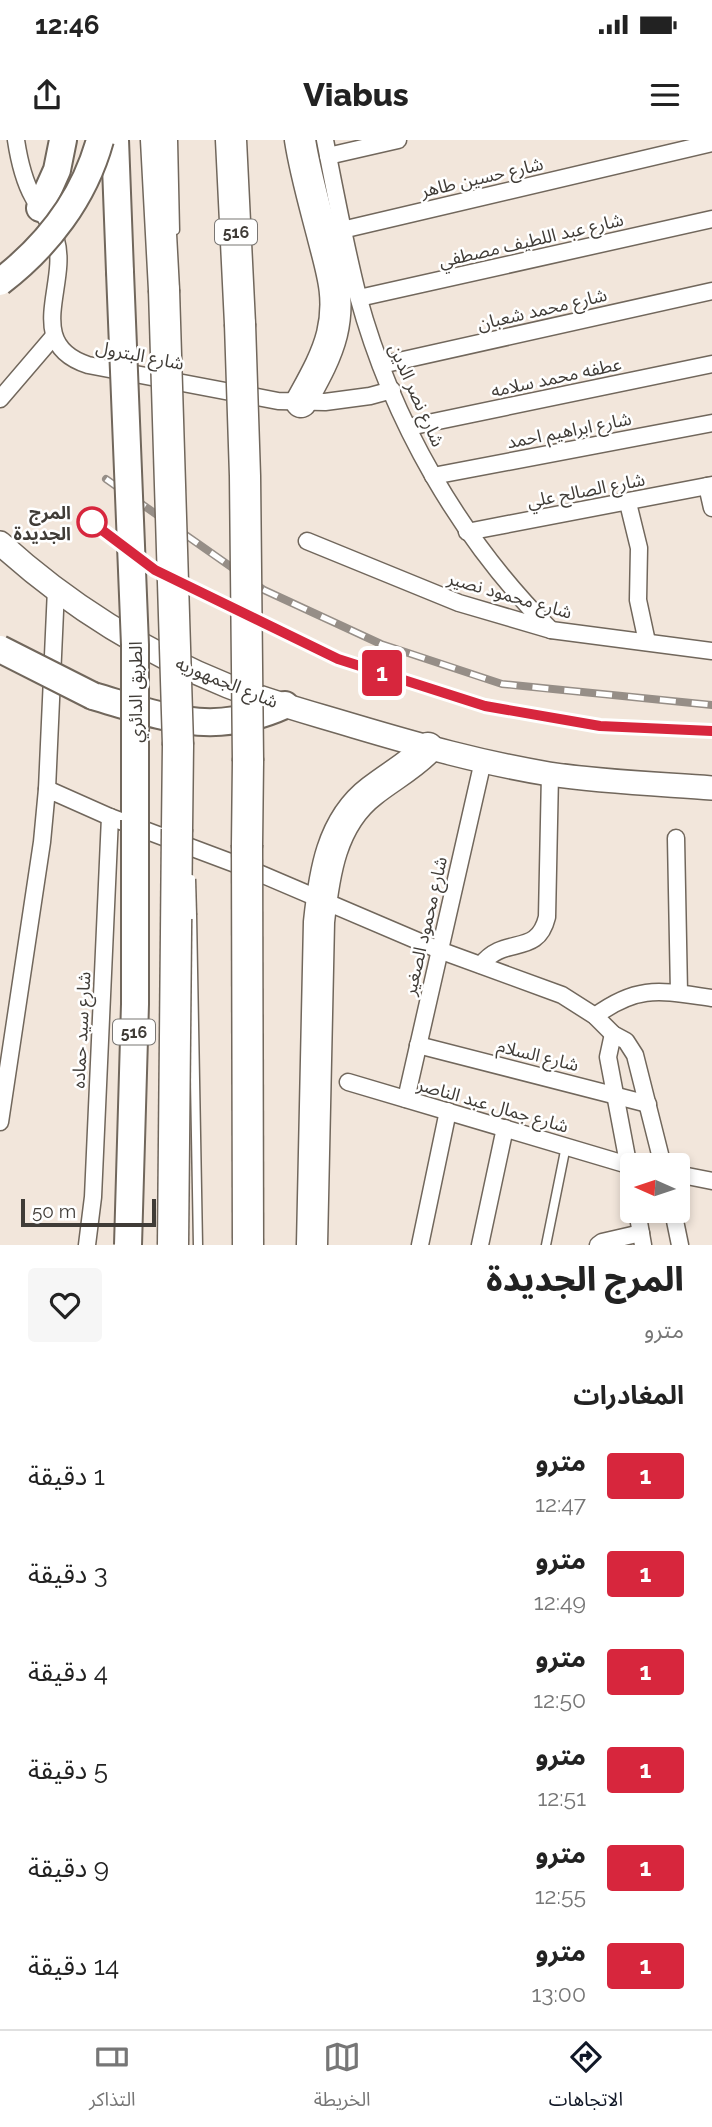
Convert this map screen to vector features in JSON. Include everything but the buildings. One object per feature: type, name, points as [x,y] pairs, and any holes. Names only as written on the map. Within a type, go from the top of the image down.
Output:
[{"type":"highway","points":[[40,208],[57,170],[63,140]]},
{"type":"highway","points":[[1,282],[57,227],[68,212],[87,178],[100,140]]},
{"type":"highway","name":"الطريق الدائري","points":[[115,140],[135,645],[135,1004],[128,1245]]},
{"type":"highway","name":"516","points":[[156,140],[169,413],[178,745],[173,1245]]},
{"type":"highway","name":"516","points":[[231,140],[240,324],[247,614],[248,1245]]},
{"type":"highway","points":[[300,140],[330,258],[335,294],[335,313],[328,348],[301,402]]},
{"type":"highway","points":[[0,649],[93,696],[168,718],[207,724],[247,719],[285,705]]},
{"type":"highway","points":[[312,1245],[321,900],[337,833],[349,813],[369,793],[428,748]]},
{"type":"main road","name":"شارع الجمهوريه","points":[[0,543],[56,589],[120,633],[173,662],[228,686],[428,748],[483,761],[550,774],[712,788]]},
{"type":"street","points":[[0,399],[54,335],[51,316],[57,243],[24,177],[16,140]]},
{"type":"street","points":[[326,148],[398,140]]},
{"type":"street","name":"شارع حسين طاهر","points":[[342,230],[712,143]]},
{"type":"street","name":"شارع نصر الدين","points":[[326,148],[359,299],[380,365],[433,476],[467,532],[498,573],[551,630]]},
{"type":"street","name":"شارع عبد اللطيف مصطفي","points":[[359,299],[712,219]]},
{"type":"street","name":"شارع محمد شعبان","points":[[380,365],[712,290]]},
{"type":"street","name":"شارع البترول","points":[[54,335],[65,352],[88,365],[254,398],[301,402],[348,400],[392,390]]},
{"type":"street","name":"عطفه محمد سلامه","points":[[409,427],[712,363]]},
{"type":"street","name":"شارع ابراهيم احمد","points":[[433,476],[712,423]]},
{"type":"street","points":[[709,486],[712,508]]},
{"type":"street","name":"شارع الصالح علي","points":[[467,532],[709,486]]},
{"type":"street","points":[[628,503],[639,548],[638,600],[647,642]]},
{"type":"street","name":"شارع محمود نصير","points":[[307,541],[459,603],[551,630],[712,651]]},
{"type":"street","points":[[0,1122],[5,1051],[42,842],[56,589]]},
{"type":"street","name":"شارع محمود الصغير","points":[[406,1099],[483,761]]},
{"type":"street","points":[[481,965],[499,948],[521,945],[533,940],[545,926],[550,774]]},
{"type":"street","points":[[47,789],[110,817],[206,852],[439,950],[562,995],[595,1016],[613,1034],[626,1041],[635,1055],[660,1153]]},
{"type":"street","name":"شارع سيد حماده","points":[[87,1245],[94,1172],[110,817]]},
{"type":"street","points":[[676,838],[679,993]]},
{"type":"street","points":[[595,1016],[614,1002],[657,990],[712,998]]},
{"type":"street","points":[[613,1034],[608,1057],[626,1153]]},
{"type":"street","name":"شارع السلام","points":[[418,1045],[648,1104]]},
{"type":"street","name":"شارع جمال عبد الناصر","points":[[348,1082],[620,1163]]},
{"type":"street","points":[[420,1245],[448,1111]]},
{"type":"street","points":[[480,1245],[505,1128]]},
{"type":"street","points":[[690,1177],[712,1181]]},
{"type":"street","points":[[675,1223],[680,1245]]},
{"type":"street","points":[[598,1245],[602,1242],[642,1239]]},
{"type":"lane","points":[[173,140],[176,237]]},
{"type":"lane","points":[[180,377],[180,390]]},
{"type":"lane","points":[[185,656],[188,750]]},
{"type":"lane","points":[[190,831],[191,859]]},
{"type":"lane","points":[[191,873],[198,1245]]},
{"type":"lane","points":[[546,1245],[566,1146]]},
{"type":"railway","points":[[106,479],[264,590],[381,644],[502,684],[712,705]]},
{"type":"railway","points":[[86,518],[154,570],[338,659],[485,706],[600,726],[712,731]]},
{"type":"metro line","name":"1","points":[[86,518],[155,570],[338,659],[485,706],[600,726],[712,731]]},
{"type":"place","name":"المرج الجديدة","points":[[92,522]]}]
